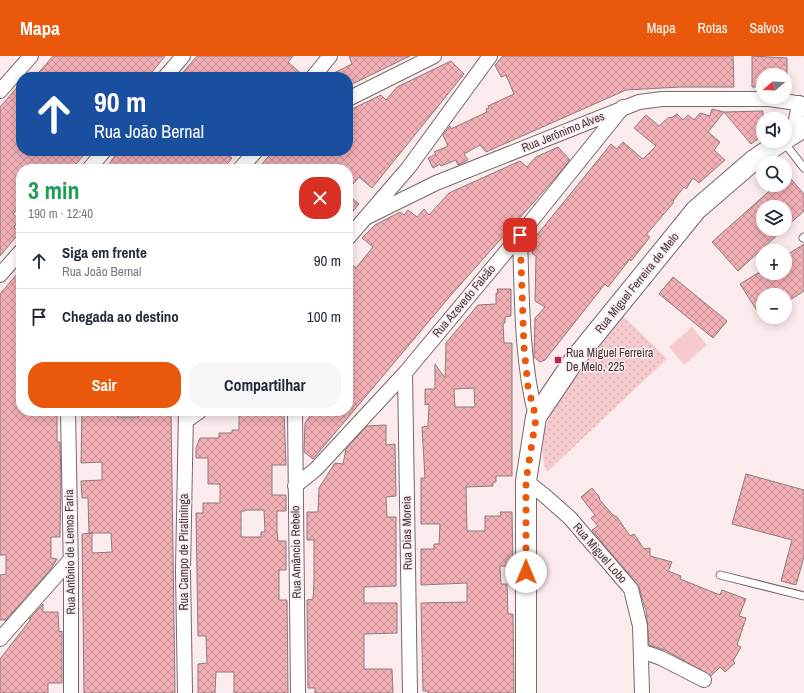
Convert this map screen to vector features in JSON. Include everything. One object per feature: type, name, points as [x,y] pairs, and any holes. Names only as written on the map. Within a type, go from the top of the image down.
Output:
[{"type":"main road","name":"Rua Miguel Ferreira de Melo","points":[[526,693],[526,481],[536,418],[575,359],[696,210],[754,160],[772,148]]},
{"type":"street","points":[[17,72],[31,56]]},
{"type":"street","points":[[169,72],[183,56]]},
{"type":"street","points":[[317,72],[330,56]]},
{"type":"street","points":[[353,96],[434,56]]},
{"type":"street","points":[[365,218],[408,167],[490,56]]},
{"type":"street","points":[[0,91],[16,73]]},
{"type":"street","name":"Rua Jerônimo Alves","points":[[353,232],[365,218],[436,183],[638,102],[662,99],[769,99],[801,103],[792,130]]},
{"type":"street","name":"Rua Azevedo Falcão","points":[[295,486],[316,469],[404,372],[520,235],[604,133],[623,107]]},
{"type":"street","points":[[93,164],[100,156]]},
{"type":"street","points":[[244,164],[252,156]]},
{"type":"street","points":[[520,235],[524,347],[528,387],[536,418]]},
{"type":"street","points":[[0,276],[16,257]]},
{"type":"street","name":"Rua Dias Moreia","points":[[404,372],[410,693]]},
{"type":"street","name":"Rua Antônio de Lemos Faria","points":[[68,416],[71,558],[71,693]]},
{"type":"street","name":"Rua Campo de Piratininga","points":[[185,693],[183,571],[186,416]]},
{"type":"street","name":"Rua Amâncio Rebelo","points":[[295,416],[298,693]]},
{"type":"street","name":"Rua Miguel Lobo","points":[[526,481],[570,518],[631,589],[637,610],[641,651],[642,692]]},
{"type":"street","points":[[0,639],[71,558]]},
{"type":"street","points":[[641,651],[661,658],[704,680]]},
{"type":"lane","points":[[792,141],[804,168]]},
{"type":"lane","points":[[720,575],[804,596]]},
{"type":"shaded area","points":[[623,316],[667,359],[547,472],[544,463],[542,446],[545,429],[555,404]]},
{"type":"shaded area","points":[[692,327],[707,345],[684,365],[669,347]]},
{"type":"building","points":[[53,56],[165,56],[152,72],[39,72]]},
{"type":"building","points":[[197,56],[293,56],[288,62],[299,72],[183,72]]},
{"type":"building","points":[[349,56],[410,56],[353,84],[353,72],[336,72],[352,64]]},
{"type":"building","points":[[503,56],[733,56],[734,87],[680,87],[626,90],[486,152],[480,145],[464,154],[468,160],[458,165],[456,160],[441,166],[440,164],[433,168],[428,158],[436,154],[434,152],[448,146],[443,135],[450,126],[451,129],[487,112],[486,109],[489,108],[488,106],[514,94],[506,75],[501,77],[495,65]]},
{"type":"building","points":[[752,56],[787,58],[787,68],[756,68],[756,87],[752,87]]},
{"type":"building","points":[[451,61],[464,74],[372,188],[359,177],[353,184],[353,164],[262,164],[269,156],[353,156],[353,109],[381,95],[386,100],[397,87]]},
{"type":"building","points":[[16,89],[16,156],[83,156],[76,164],[16,164],[16,210],[13,214],[16,217],[16,225],[14,227],[16,229],[16,237],[0,256],[0,107]]},
{"type":"building","points":[[712,109],[724,112],[708,132],[720,142],[714,150],[725,160],[699,183],[693,178],[686,189],[684,187],[673,201],[674,202],[646,235],[650,237],[631,261],[630,259],[608,287],[605,284],[545,360],[540,362],[534,357],[535,318],[545,307],[535,301],[536,256],[532,253],[537,235],[611,144],[617,149],[623,142],[643,159],[656,146],[634,128],[646,115],[659,126],[669,117],[671,118],[677,114],[683,120],[688,115],[694,120],[700,113],[710,116]]},
{"type":"building","points":[[763,111],[756,112],[756,140],[751,144],[724,112]]},
{"type":"building","points":[[558,147],[570,160],[451,295],[353,411],[353,265],[356,268],[373,247],[362,238],[375,225],[400,212],[404,215],[408,210],[417,217],[424,209],[429,215],[449,193],[520,161],[527,167],[536,157]]},
{"type":"building","points":[[115,156],[229,156],[232,158],[227,164],[109,164]]},
{"type":"building","points":[[792,180],[804,194],[804,211],[792,222],[792,200],[759,200],[768,192],[792,192]]},
{"type":"building","points":[[353,199],[359,204],[353,211]]},
{"type":"building","points":[[756,203],[756,236],[776,236],[768,244],[756,244],[756,255],[738,271],[712,242]]},
{"type":"building","points":[[804,244],[804,291],[792,299],[792,288],[756,288],[756,309],[740,284],[756,274],[756,280],[792,280],[792,252]]},
{"type":"building","points":[[16,275],[16,416],[57,416],[57,442],[60,442],[61,481],[60,537],[51,537],[51,558],[57,559],[51,569],[6,620],[0,620],[0,575],[6,574],[6,555],[0,555],[0,294]]},
{"type":"building","points":[[673,277],[727,321],[713,338],[659,294]]},
{"type":"building","points":[[497,289],[511,289],[511,316],[505,317],[505,323],[503,323],[504,343],[512,343],[512,476],[496,476],[496,482],[493,482],[493,486],[466,487],[467,531],[485,531],[485,516],[501,516],[500,512],[512,512],[513,566],[500,566],[501,584],[507,584],[508,614],[513,614],[514,693],[428,693],[428,691],[423,691],[421,603],[467,602],[467,583],[421,585],[421,549],[434,549],[434,544],[439,544],[440,524],[421,524],[421,478],[425,478],[422,427],[428,426],[429,404],[425,405],[425,389],[435,389],[435,364],[445,378],[446,343],[478,305],[496,304],[496,293],[498,293]],"holes":[[[474,388],[475,407],[455,407],[454,389]]]},
{"type":"building","points":[[82,416],[171,416],[175,693],[84,693],[82,534],[92,533],[89,533],[88,498],[82,498],[81,481],[102,480],[102,462],[81,463]],"holes":[[[92,533],[111,533],[112,552],[92,553]]]},
{"type":"building","points":[[239,416],[284,416],[286,465],[272,465],[272,495],[286,495],[286,511],[277,511],[277,532],[278,541],[286,541],[286,570],[279,570],[279,600],[287,600],[288,693],[234,693],[234,672],[216,672],[215,693],[198,693],[198,664],[207,663],[206,636],[198,636],[196,513],[203,513],[203,503],[220,503],[220,484],[208,484],[208,458],[196,458],[196,448],[200,438],[219,438],[219,433],[232,433],[232,430],[239,430]],"holes":[[[264,510],[265,532],[261,532],[261,537],[241,537],[241,511]]]},
{"type":"building","points":[[310,416],[349,416],[313,459],[304,452],[305,423]]},
{"type":"building","points":[[386,425],[386,445],[395,444],[396,496],[386,497],[387,517],[396,517],[396,586],[364,587],[364,603],[397,603],[397,633],[364,634],[364,669],[392,669],[393,693],[315,693],[315,688],[308,688],[307,600],[313,599],[314,540],[307,540],[307,512],[318,512],[319,488],[335,463],[343,464],[346,449],[367,426]]},
{"type":"building","points":[[746,474],[804,490],[804,557],[796,585],[781,581],[792,540],[732,524]]},
{"type":"building","points":[[592,488],[600,498],[599,499],[613,515],[617,517],[630,536],[634,534],[644,549],[650,548],[650,556],[672,562],[668,571],[681,576],[680,579],[720,595],[722,590],[746,599],[739,616],[746,618],[737,645],[741,647],[733,661],[735,663],[725,672],[720,667],[711,676],[665,650],[649,645],[646,609],[639,587],[592,530],[598,526],[591,518],[595,515],[581,497]]},
{"type":"building","points":[[43,604],[43,612],[58,612],[59,632],[62,631],[62,683],[48,683],[48,693],[0,693],[0,659],[31,619],[29,619]]},
{"type":"place","name":"Rua Miguel Ferreira De Melo, 225","points":[[558,360]]},
{"type":"route","points":[[520,235],[524,347],[528,387],[536,418],[526,481],[526,572]]}]
